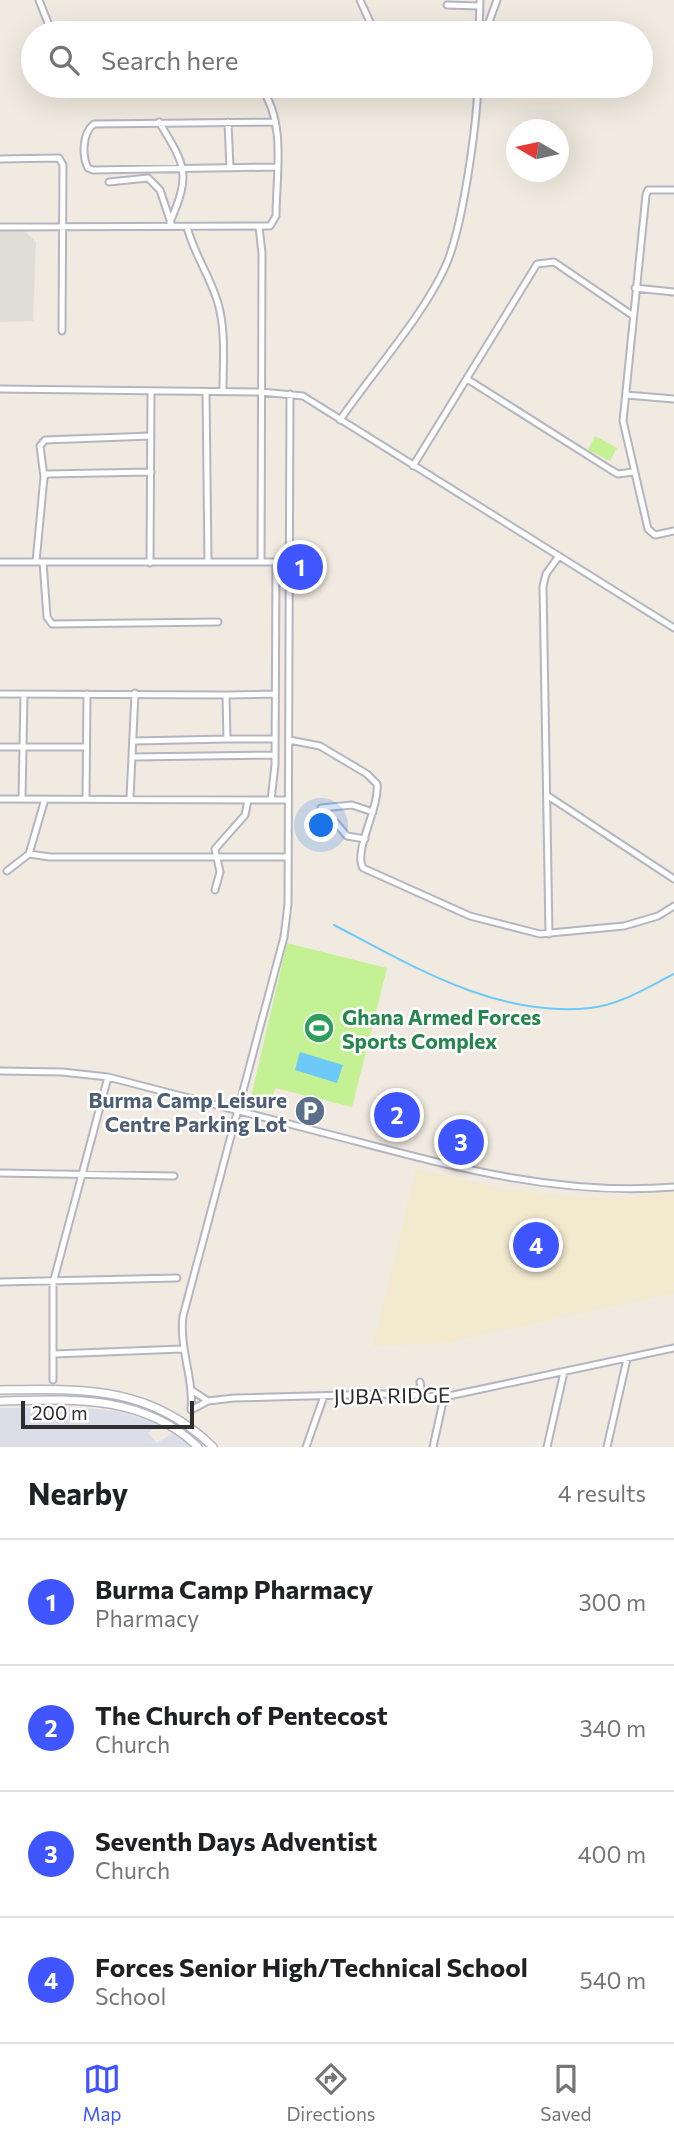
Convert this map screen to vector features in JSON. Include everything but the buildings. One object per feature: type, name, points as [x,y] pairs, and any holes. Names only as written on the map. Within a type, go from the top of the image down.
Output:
[{"type":"main road","points":[[0,1390],[82,1390],[110,1392],[142,1400],[169,1411],[213,1447]]},
{"type":"main road","points":[[0,1401],[90,1400],[136,1408],[173,1427],[198,1447]]},
{"type":"street","points":[[39,0],[47,21]]},
{"type":"street","points":[[360,0],[370,21]]},
{"type":"street","points":[[489,21],[497,0]]},
{"type":"street","points":[[447,5],[479,3],[479,21]]},
{"type":"street","points":[[0,227],[171,224],[187,227],[270,226],[276,216],[276,167],[275,122],[267,98]]},
{"type":"street","points":[[340,420],[406,328],[446,265],[458,220],[476,98]]},
{"type":"street","points":[[159,122],[185,175],[184,189],[171,224]]},
{"type":"street","points":[[228,122],[230,167]]},
{"type":"street","points":[[275,122],[94,124],[85,136],[86,165],[93,170],[276,167]]},
{"type":"street","points":[[0,159],[59,158],[63,164],[62,331]]},
{"type":"street","points":[[109,182],[148,178],[160,190],[171,224]]},
{"type":"street","points":[[674,190],[648,190],[632,315],[623,426],[648,529],[655,535],[674,531]]},
{"type":"street","points":[[187,227],[221,318],[223,391]]},
{"type":"street","points":[[259,227],[262,253],[261,562]]},
{"type":"street","points":[[414,466],[537,264],[554,262],[632,315]]},
{"type":"street","points":[[635,288],[674,292]]},
{"type":"street","points":[[467,379],[618,474],[633,472]]},
{"type":"street","points":[[0,389],[261,392],[290,394],[313,401],[674,628]]},
{"type":"street","points":[[150,563],[151,391]]},
{"type":"street","points":[[206,391],[208,562]]},
{"type":"street","points":[[208,1401],[191,1410],[192,1391],[182,1349],[186,1302],[284,937],[288,857],[290,394]]},
{"type":"street","points":[[626,395],[674,400]]},
{"type":"street","points":[[151,436],[45,440],[40,446],[44,477],[40,562],[47,617],[52,624],[218,622]]},
{"type":"street","points":[[44,477],[47,474],[150,472]]},
{"type":"street","points":[[549,934],[543,586],[546,574],[559,556]]},
{"type":"street","points":[[0,562],[289,562]]},
{"type":"street","points":[[271,800],[275,755],[276,562]]},
{"type":"street","points":[[130,798],[135,693]]},
{"type":"street","points":[[0,694],[275,694]]},
{"type":"street","points":[[22,799],[24,694]]},
{"type":"street","points":[[86,799],[87,694]]},
{"type":"street","points":[[226,695],[227,739]]},
{"type":"street","points":[[134,741],[274,739]]},
{"type":"street","points":[[289,740],[312,742],[373,778],[378,791],[360,863],[368,872],[470,916],[549,934],[624,926],[658,916],[674,906]]},
{"type":"street","points":[[0,747],[86,747]]},
{"type":"street","points":[[133,757],[275,755]]},
{"type":"street","points":[[548,796],[674,879]]},
{"type":"street","points":[[0,799],[287,800]]},
{"type":"street","points":[[8,871],[29,854],[45,799]]},
{"type":"street","points":[[215,890],[220,872],[215,855],[217,843],[247,812],[248,800]]},
{"type":"street","points":[[365,839],[347,836],[336,823],[321,817],[321,808],[352,805],[373,812]]},
{"type":"street","points":[[29,854],[50,857],[288,857]]},
{"type":"street","points":[[0,1071],[62,1072],[108,1077],[440,1165],[546,1185],[624,1191],[674,1187]]},
{"type":"street","points":[[53,1380],[53,1283],[108,1077]]},
{"type":"street","points":[[0,1172],[174,1176]]},
{"type":"street","points":[[0,1282],[53,1283],[177,1278]]},
{"type":"street","name":"JUBA RIDGE","points":[[208,1401],[324,1396],[444,1396],[674,1348]]},
{"type":"street","points":[[54,1354],[182,1349]]},
{"type":"street","points":[[607,1447],[627,1359]]},
{"type":"street","points":[[547,1447],[564,1373]]},
{"type":"street","points":[[420,1382],[422,1396]]},
{"type":"street","points":[[192,1391],[208,1401]]},
{"type":"street","points":[[306,1447],[324,1396]]},
{"type":"street","points":[[433,1447],[444,1396]]},
{"type":"shaded area","points":[[0,230],[24,230],[36,242],[33,321],[0,322]]},
{"type":"shaded area","points":[[416,1169],[503,1189],[574,1197],[624,1198],[674,1192],[674,1293],[445,1343],[373,1346]]},
{"type":"shaded area","points":[[76,1407],[115,1411],[159,1423],[148,1433],[157,1443],[173,1433],[192,1447],[0,1447],[0,1408]]},
{"type":"green space","points":[[595,436],[617,448],[610,461],[588,450]]},
{"type":"green space","name":"Ghana Armed Forces Sports Complex","points":[[287,943],[387,968],[352,1107],[275,1088],[269,1111],[254,1107],[250,1101]]},
{"type":"water","points":[[300,1052],[343,1065],[337,1083],[295,1070]]},
{"type":"waterway","points":[[334,925],[457,986],[522,1005],[556,1009],[601,1006],[634,995],[674,974]]},
{"type":"place","name":"Burma Camp Pharmacy","points":[[300,567]]},
{"type":"place","name":"Ghana Armed Forces Sports Complex","points":[[319,1028]]},
{"type":"place","name":"Burma Camp Leisure Centre Parking Lot","points":[[310,1111]]},
{"type":"place","name":"The Church of Pentecost","points":[[397,1115]]},
{"type":"place","name":"Seventh Days Adventist","points":[[461,1142]]},
{"type":"place","name":"Forces Senior High/Technical School","points":[[536,1245]]}]
